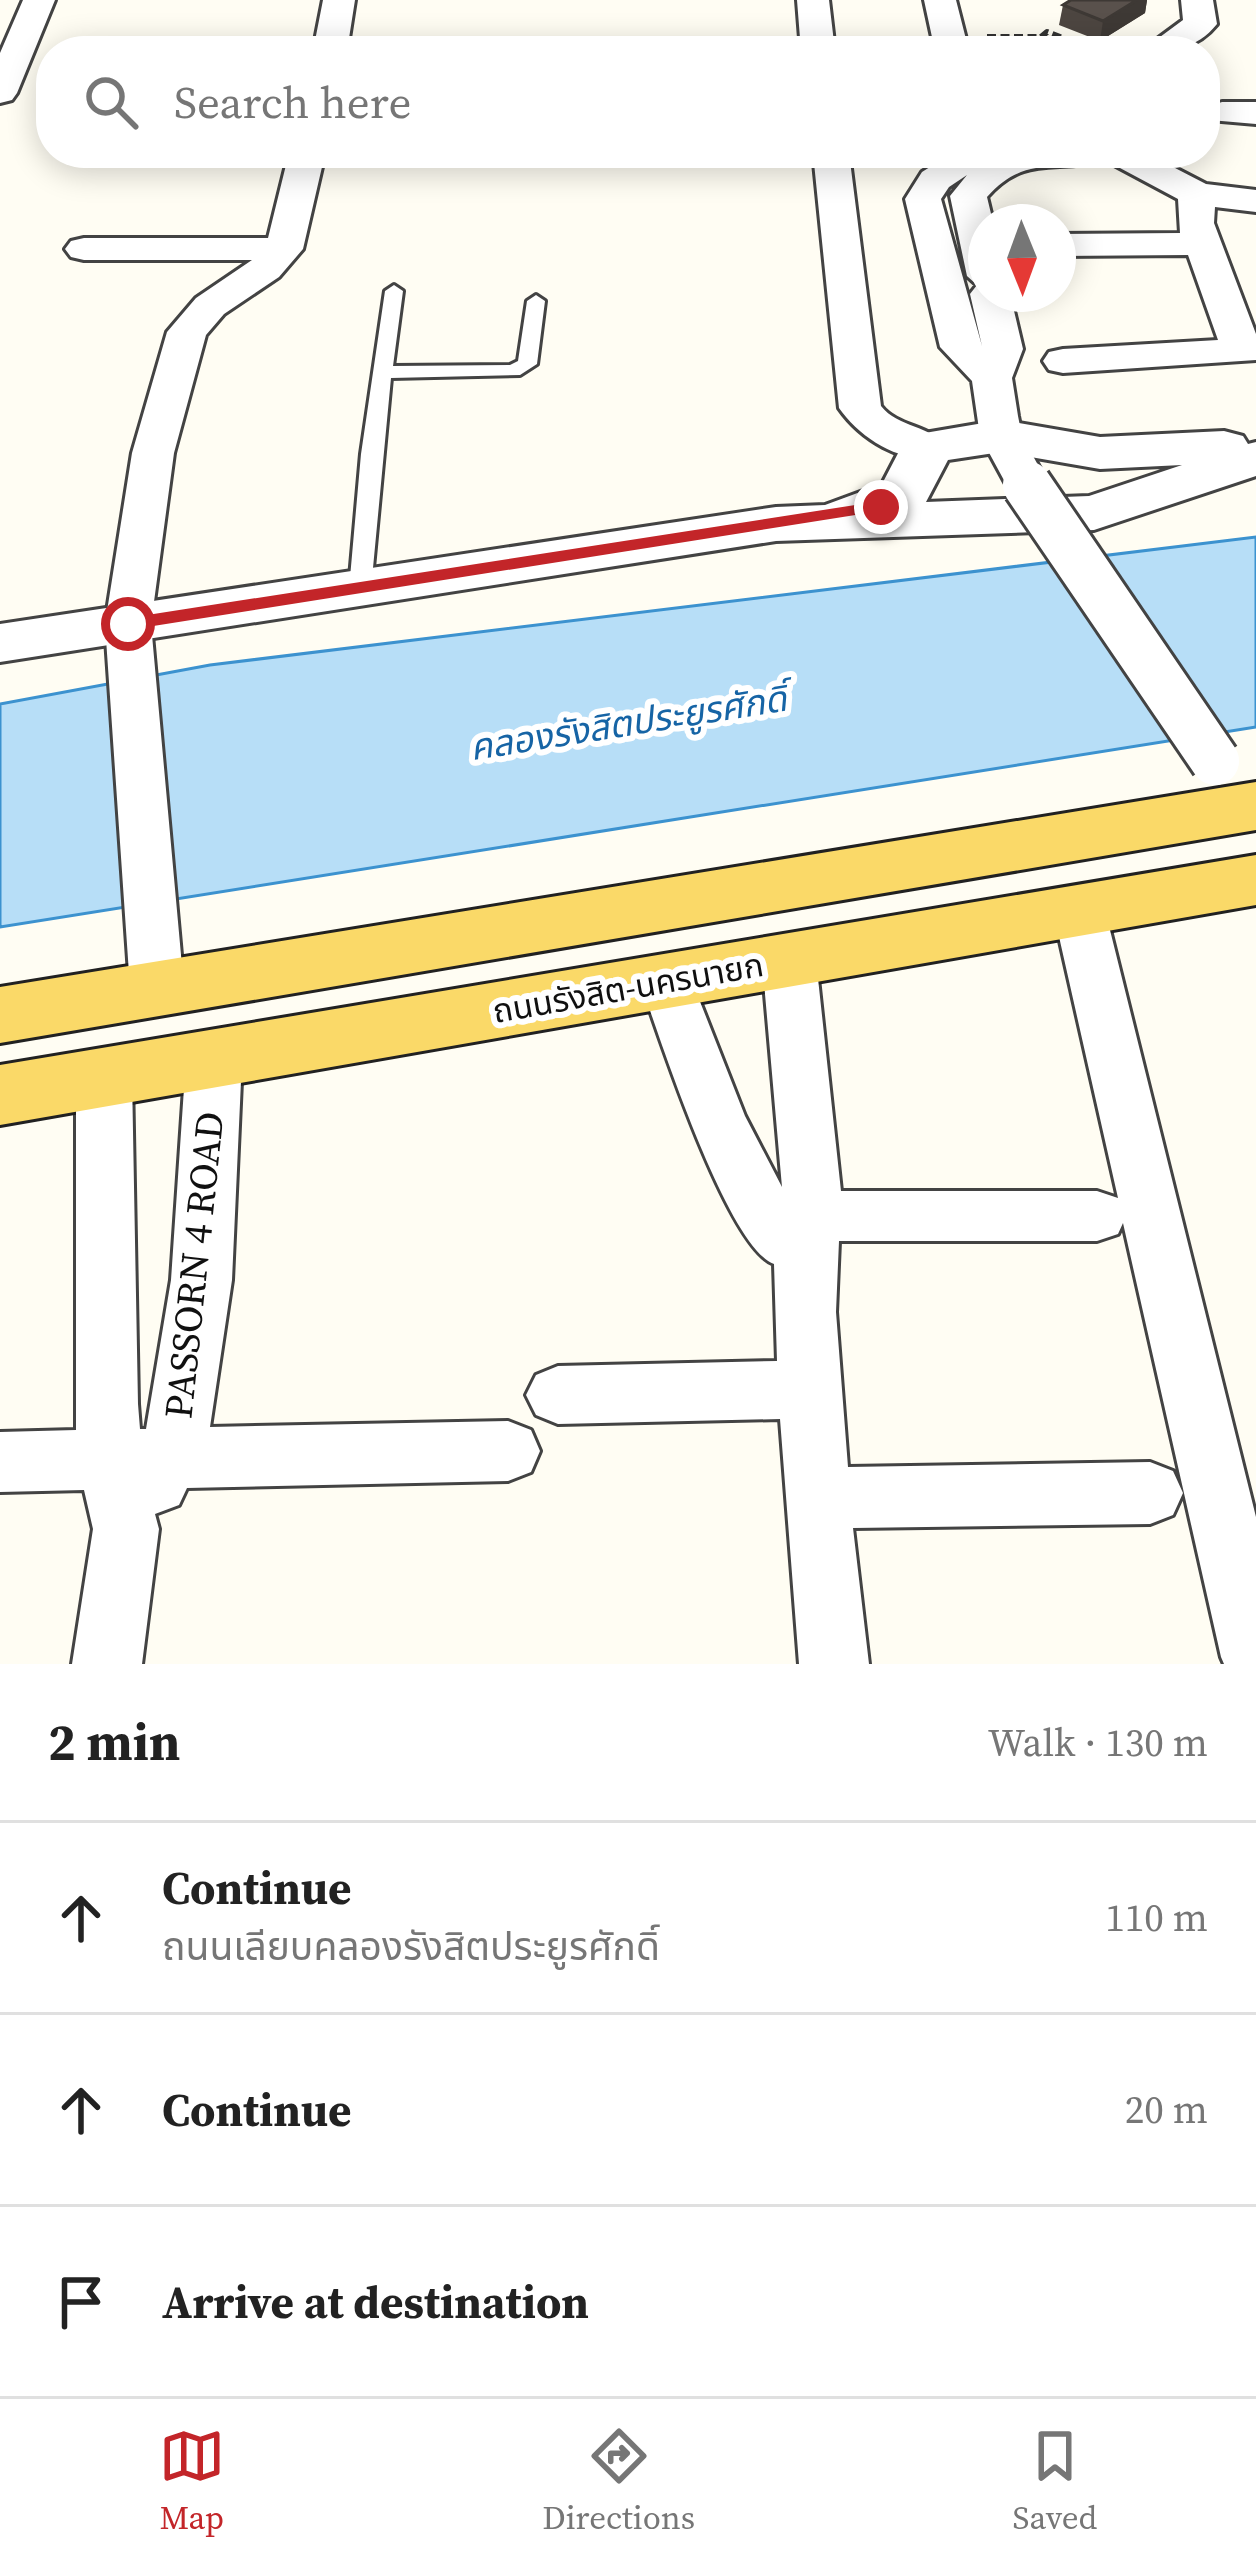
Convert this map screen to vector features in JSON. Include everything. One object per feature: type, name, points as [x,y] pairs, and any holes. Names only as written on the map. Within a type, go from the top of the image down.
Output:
[{"type":"main road","points":[[0,1015],[156,957],[1239,792]]},
{"type":"main road","name":"ถนนรังสิต-นครนายก","points":[[0,1095],[1256,880]]},
{"type":"street","points":[[333,36],[339,0]]},
{"type":"street","points":[[813,0],[817,36]]},
{"type":"street","points":[[940,0],[949,36]]},
{"type":"street","points":[[1181,36],[1200,24],[1197,0]]},
{"type":"street","points":[[0,3],[39,2],[2,86]]},
{"type":"street","points":[[156,957],[129,636],[153,453],[187,332],[210,306],[265,269],[284,249],[303,168]]},
{"type":"street","points":[[833,168],[860,408],[876,428],[926,447],[1001,436],[1135,454],[1256,443]]},
{"type":"street","points":[[953,168],[935,180],[923,200],[960,347],[992,378]]},
{"type":"street","points":[[970,204],[968,196],[998,168]]},
{"type":"street","points":[[1147,168],[1197,194],[1256,201]]},
{"type":"street","points":[[1063,361],[1249,349],[1201,244],[1193,206],[1197,194]]},
{"type":"street","points":[[1076,245],[1201,244]]},
{"type":"street","points":[[84,249],[284,249]]},
{"type":"street","points":[[994,312],[1003,349],[992,378],[1001,436],[1027,485],[1239,792]]},
{"type":"street","points":[[0,643],[129,636],[360,589],[881,507],[903,498],[915,483],[926,447]]},
{"type":"street","points":[[776,524],[1094,513],[1256,458]]},
{"type":"street","points":[[1079,910],[1256,1657]]},
{"type":"street","points":[[789,960],[795,1232],[834,1664]]},
{"type":"street","points":[[667,981],[732,1153],[795,1232]]},
{"type":"street","name":"PASSORN 4 ROAD","points":[[107,1664],[141,1459],[199,1289],[214,1059]]},
{"type":"street","name":"PASSORN 4 ROAD","points":[[104,1077],[104,1330],[141,1459]]},
{"type":"street","points":[[795,1232],[1097,1216]]},
{"type":"street","points":[[559,1396],[809,1389]]},
{"type":"street","points":[[0,1462],[508,1451]]},
{"type":"street","points":[[817,1498],[1150,1493]]},
{"type":"lane","points":[[360,589],[394,290]]},
{"type":"lane","points":[[383,372],[513,371],[527,364],[532,349],[536,301]]},
{"type":"path","points":[[1077,36],[1081,34]]},
{"type":"water","name":"คลองรังสิตประยูรศักดิ์","points":[[1256,537],[1256,727],[0,927],[0,704],[210,665]]},
{"type":"building","points":[[1071,0],[1137,0],[1103,21],[1063,5]]},
{"type":"route","points":[[128,624],[881,507]]}]
